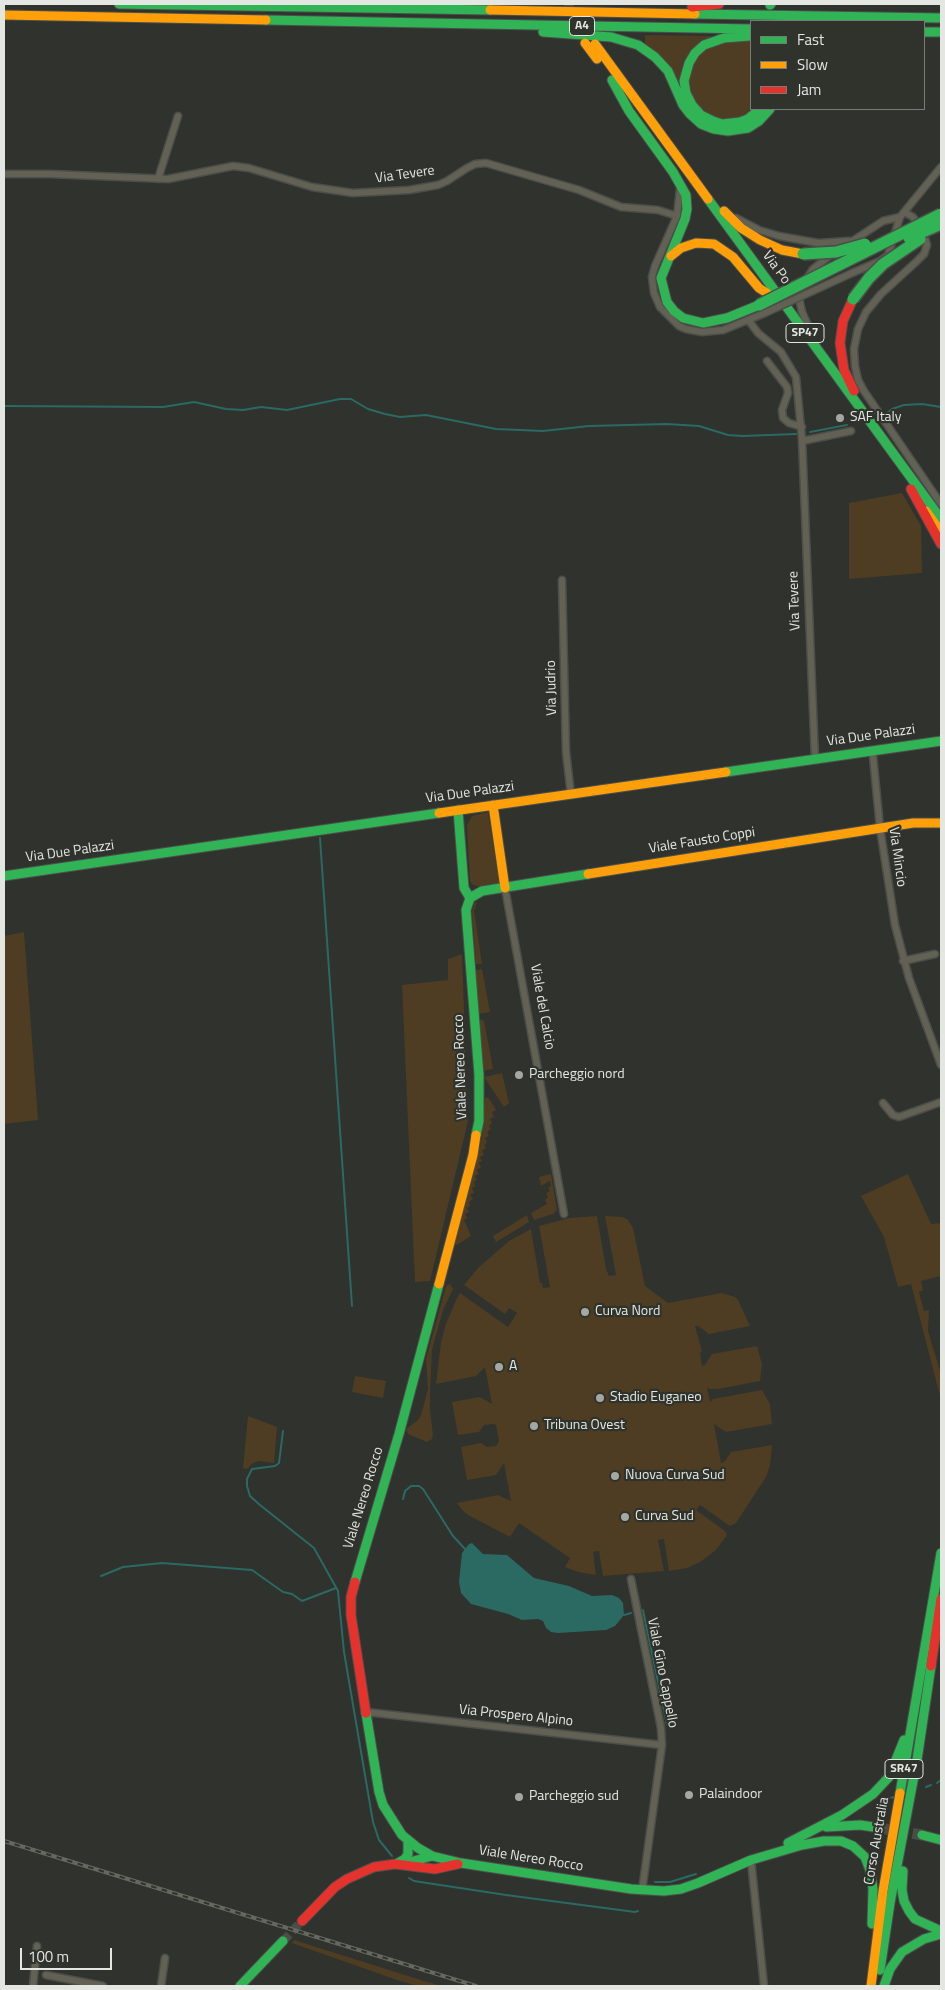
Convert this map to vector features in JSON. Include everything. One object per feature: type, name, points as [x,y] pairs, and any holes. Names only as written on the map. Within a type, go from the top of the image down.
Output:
[{"type":"main road","name":"A4","points":[[119,4],[941,18]]},
{"type":"main road","points":[[636,12],[660,7],[719,4]]},
{"type":"main road","name":"A4","points":[[4,15],[750,29]]},
{"type":"main road","name":"A4","points":[[412,23],[466,29],[593,35],[623,39],[638,44],[650,52],[664,66],[672,76],[687,110],[695,120],[707,127],[721,131],[742,130],[759,121],[769,110]]},
{"type":"main road","points":[[925,32],[941,32]]},
{"type":"main road","points":[[750,36],[724,38],[704,45],[695,53],[689,63],[684,81],[686,93],[692,105],[702,115],[713,121],[722,124],[740,122],[748,119],[759,110]]},
{"type":"main road","name":"Via Po","points":[[667,259],[688,245],[701,242],[714,244],[733,257],[759,288],[767,293],[612,80],[590,43],[677,156],[894,454],[940,512]]},
{"type":"main road","points":[[612,80],[630,111],[680,182],[686,194],[684,223],[667,259],[662,278],[663,291],[671,308],[683,318],[699,322],[712,322],[762,309],[850,258],[941,214]]},
{"type":"main road","points":[[677,156],[741,228],[760,240],[782,250],[803,254],[826,254],[851,248],[941,214]]},
{"type":"main road","points":[[831,270],[853,263],[941,224]]},
{"type":"main road","points":[[894,454],[851,385],[844,370],[840,334],[853,299],[868,278],[883,264],[910,245],[941,228]]},
{"type":"main road","name":"SP47","points":[[780,310],[941,532]]},
{"type":"main road","name":"SP47","points":[[911,489],[941,544]]},
{"type":"main road","name":"Via Due Palazzi","points":[[4,876],[941,741]]},
{"type":"main road","name":"Viale del Calcio","points":[[493,805],[505,888]]},
{"type":"main road","name":"Viale Nereo Rocco","points":[[458,810],[464,888],[470,898],[466,916],[479,1075],[479,1121],[473,1155],[402,1424],[351,1597],[351,1616],[379,1792],[390,1818],[408,1841],[432,1856],[460,1863],[642,1890],[664,1891],[681,1888],[705,1880],[751,1860]]},
{"type":"main road","name":"Viale Fausto Coppi","points":[[470,898],[482,891],[880,828],[920,823],[941,823]]},
{"type":"main road","name":"Corso Australia","points":[[870,1986],[883,1891],[941,1553]]},
{"type":"main road","name":"Corso Australia","points":[[878,1986],[890,1903],[917,1760],[941,1599]]},
{"type":"main road","points":[[751,1860],[817,1829],[865,1801],[885,1783],[896,1763],[917,1698]]},
{"type":"main road","points":[[917,1760],[902,1890],[904,1902],[915,1919],[941,1932]]},
{"type":"main road","points":[[817,1829],[847,1825],[880,1828]]},
{"type":"main road","points":[[922,1835],[941,1840]]},
{"type":"main road","points":[[397,1863],[408,1854],[408,1841]]},
{"type":"main road","points":[[751,1860],[792,1847],[824,1841],[840,1841],[853,1846],[859,1851],[868,1863],[873,1889],[870,1986]]},
{"type":"main road","points":[[302,1921],[335,1887],[347,1879],[374,1867],[417,1861],[432,1856]]},
{"type":"main road","points":[[423,1868],[430,1864],[432,1856]]},
{"type":"main road","points":[[397,1863],[423,1868],[443,1868],[460,1863]]},
{"type":"main road","points":[[884,1986],[890,1969],[902,1952],[917,1942],[941,1932]]},
{"type":"main road","points":[[240,1986],[283,1941]]},
{"type":"street","points":[[158,179],[178,116]]},
{"type":"street","name":"Via Tevere","points":[[4,174],[168,179],[233,166],[249,168],[312,187],[353,193],[410,190],[438,185],[466,168],[486,163],[579,190],[621,207],[658,210],[677,216]]},
{"type":"street","points":[[680,182],[680,205],[677,216],[652,277],[654,293],[666,315],[679,326],[694,331],[723,330],[749,321],[762,309],[880,261],[888,255],[902,214],[941,167]]},
{"type":"street","points":[[723,210],[759,230],[779,236],[825,244],[855,239]]},
{"type":"street","points":[[824,360],[802,312],[799,298],[801,288],[813,269],[884,220],[902,214]]},
{"type":"street","name":"Via Po","points":[[902,214],[913,217],[924,232],[927,245],[924,254],[866,312],[858,328],[854,349],[855,366],[858,380],[864,391],[940,512]]},
{"type":"street","name":"Via Tevere","points":[[749,321],[754,329],[781,352],[790,364],[796,377],[802,427],[815,759]]},
{"type":"street","points":[[767,361],[787,386],[788,394],[782,410],[783,418],[789,423],[802,427]]},
{"type":"street","points":[[802,441],[851,432]]},
{"type":"street","name":"Via Judrio","points":[[562,580],[566,752],[571,795]]},
{"type":"street","name":"Via Mincio","points":[[873,756],[880,828],[895,925],[903,960],[941,1065]]},
{"type":"street","name":"Viale del Calcio","points":[[505,888],[564,1214]]},
{"type":"street","points":[[903,960],[935,954]]},
{"type":"street","points":[[883,1103],[893,1115],[898,1117],[941,1102]]},
{"type":"street","name":"Viale Gino Cappello","points":[[630,1579],[661,1728],[662,1745],[642,1890]]},
{"type":"street","name":"Via Prospero Alpino","points":[[366,1712],[662,1745]]},
{"type":"street","points":[[751,1860],[764,1986]]},
{"type":"street","points":[[33,1986],[37,1946]]},
{"type":"street","points":[[161,1986],[165,1958]]},
{"type":"street","points":[[46,1975],[102,1986]]},
{"type":"shaded area","points":[[645,35],[712,36],[687,56],[683,62],[682,87],[645,43]]},
{"type":"shaded area","points":[[750,40],[750,110],[754,110],[743,117],[728,120],[712,116],[698,105],[692,96],[688,77],[695,59],[713,44]]},
{"type":"shaded area","points":[[902,493],[921,526],[922,573],[849,579],[849,503]]},
{"type":"shaded area","points":[[488,812],[499,883],[481,887],[473,885],[470,881],[467,825],[472,816]]},
{"type":"shaded area","points":[[475,902],[477,903],[474,911],[482,964],[476,964],[472,912]]},
{"type":"shaded area","points":[[24,932],[38,1120],[4,1124],[4,936]]},
{"type":"shaded area","points":[[462,954],[468,1121],[430,1281],[415,1282],[402,985],[448,980],[448,959]]},
{"type":"shaded area","points":[[482,969],[490,1012],[478,1014],[475,970]]},
{"type":"shaded area","points":[[481,1019],[484,1021],[493,1069],[482,1071],[479,1023]]},
{"type":"shaded area","points":[[502,1073],[509,1103],[504,1107],[484,1077]]},
{"type":"shaded area","points":[[488,1097],[496,1110],[492,1112],[494,1117],[490,1119],[492,1123],[489,1126],[491,1129],[487,1132],[489,1136],[485,1138],[487,1142],[484,1145],[486,1148],[482,1151],[484,1155],[480,1157],[482,1161],[479,1163],[481,1167],[477,1170],[479,1174],[475,1176],[477,1180],[472,1188],[474,1193],[470,1195],[473,1199],[469,1202],[470,1206],[467,1208],[469,1212],[465,1214],[467,1218],[464,1220],[471,1236],[457,1245],[455,1244],[482,1138],[485,1098]]},
{"type":"shaded area","points":[[551,1174],[557,1210],[553,1214],[534,1220],[531,1213],[547,1204],[545,1200],[548,1197],[546,1193],[550,1191],[548,1187],[551,1186],[550,1181],[541,1186],[539,1177]]},
{"type":"shaded area","points":[[908,1174],[931,1224],[941,1223],[941,1276],[921,1281],[923,1290],[919,1292],[924,1311],[929,1310],[928,1331],[941,1374],[941,1400],[911,1284],[898,1287],[884,1237],[861,1196]]},
{"type":"shaded area","points":[[527,1215],[529,1222],[496,1242],[493,1236]]},
{"type":"shaded area","name":"Stadio Euganeo","points":[[597,1216],[606,1269],[609,1276],[616,1275],[605,1216],[623,1217],[628,1220],[633,1228],[645,1286],[668,1303],[722,1293],[735,1297],[738,1300],[750,1326],[709,1334],[695,1326],[702,1351],[700,1353],[702,1366],[705,1365],[712,1354],[757,1346],[762,1364],[760,1381],[718,1389],[707,1387],[710,1402],[713,1399],[762,1390],[770,1404],[772,1424],[726,1432],[714,1424],[721,1463],[724,1462],[731,1452],[772,1445],[770,1466],[766,1477],[736,1523],[730,1526],[700,1505],[696,1510],[725,1531],[727,1535],[716,1550],[700,1562],[687,1568],[669,1571],[664,1539],[658,1540],[664,1571],[603,1576],[599,1551],[593,1552],[596,1575],[578,1572],[565,1567],[570,1558],[519,1523],[510,1537],[468,1515],[457,1503],[498,1495],[511,1501],[504,1463],[496,1475],[467,1480],[461,1447],[481,1443],[487,1447],[496,1446],[499,1441],[496,1425],[484,1425],[479,1432],[458,1435],[452,1402],[480,1397],[492,1404],[485,1367],[476,1376],[436,1384],[441,1342],[456,1300],[460,1293],[508,1327],[517,1313],[509,1308],[505,1314],[464,1285],[478,1268],[509,1241],[531,1229],[540,1283],[542,1283],[543,1288],[550,1287],[539,1226],[569,1218]]},
{"type":"shaded area","points":[[450,1284],[453,1289],[443,1310],[432,1350],[430,1410],[433,1435],[432,1439],[427,1442],[408,1434],[406,1429],[418,1420],[421,1415],[428,1389],[426,1359],[446,1286]]},
{"type":"shaded area","points":[[355,1376],[386,1381],[383,1398],[352,1392]]},
{"type":"shaded area","points":[[248,1416],[277,1427],[274,1463],[259,1461],[253,1463],[247,1469],[243,1468]]},
{"type":"shaded area","points":[[294,1940],[442,1986],[418,1986],[397,1980],[292,1943]]},
{"type":"water","points":[[472,1543],[483,1554],[507,1555],[534,1578],[569,1586],[592,1596],[612,1595],[619,1598],[623,1603],[624,1615],[615,1626],[606,1630],[558,1633],[551,1632],[546,1628],[543,1621],[538,1619],[522,1620],[508,1614],[471,1604],[461,1593],[459,1582],[462,1553]]},
{"type":"waterway","points":[[4,406],[163,407],[194,402],[226,409],[243,410],[261,407],[287,410],[340,399],[351,399],[368,409],[385,414],[400,417],[426,415],[496,429],[543,431],[589,426],[667,424],[699,426],[728,435],[796,434]]},
{"type":"waterway","points":[[886,414],[892,409],[904,405],[922,404],[941,407]]},
{"type":"waterway","points":[[810,432],[847,425]]},
{"type":"waterway","points":[[320,838],[352,1306]]},
{"type":"waterway","points":[[283,1431],[279,1463],[275,1466],[252,1469],[247,1479],[247,1486],[250,1496],[314,1548],[338,1591],[344,1652],[373,1822],[379,1840],[392,1856]]},
{"type":"waterway","points":[[403,1499],[405,1491],[411,1486],[419,1486],[423,1489],[453,1536],[465,1549]]},
{"type":"waterway","points":[[101,1576],[123,1567],[162,1563],[252,1570],[283,1592],[292,1594],[302,1601],[336,1588]]},
{"type":"waterway","points":[[643,1610],[667,1725]]},
{"type":"waterway","points":[[624,1615],[631,1613]]},
{"type":"waterway","points":[[937,1783],[941,1780]]},
{"type":"waterway","points":[[926,1787],[931,1785]]},
{"type":"waterway","points":[[886,1799],[894,1797]]},
{"type":"waterway","points":[[655,1882],[670,1882],[696,1874]]},
{"type":"waterway","points":[[409,1878],[414,1881],[506,1895],[638,1911]]},
{"type":"tunnel","points":[[566,4],[586,32]]},
{"type":"tunnel","points":[[778,5],[778,20]]},
{"type":"tunnel","points":[[880,1828],[922,1835]]},
{"type":"tunnel","points":[[283,1941],[302,1921]]},
{"type":"railway","points":[[4,1841],[476,1986]]},
{"type":"traffic: fast","points":[[119,4],[490,10]]},
{"type":"traffic: fast","points":[[695,14],[941,18]]},
{"type":"traffic: fast","points":[[266,20],[750,29]]},
{"type":"traffic: fast","points":[[543,32],[611,37],[638,45],[655,57],[668,71],[683,105],[690,114],[701,124],[714,129],[728,131],[748,128],[759,121],[769,110]]},
{"type":"traffic: fast","points":[[925,32],[941,32]]},
{"type":"traffic: fast","points":[[750,36],[724,38],[704,45],[695,53],[689,63],[684,81],[686,93],[692,105],[701,115],[713,121],[722,124],[740,122],[748,119],[759,110]]},
{"type":"traffic: fast","points":[[612,80],[629,111],[673,172],[686,195],[687,209],[685,219],[661,278],[667,302],[683,318],[703,323],[727,318],[759,305]]},
{"type":"traffic: fast","points":[[708,199],[941,519]]},
{"type":"traffic: fast","points":[[759,305],[941,214]]},
{"type":"traffic: fast","points":[[909,238],[941,224]]},
{"type":"traffic: fast","points":[[853,299],[869,278],[883,264],[920,239]]},
{"type":"traffic: fast","points":[[803,254],[836,252],[865,244]]},
{"type":"traffic: fast","points":[[726,772],[941,741]]},
{"type":"traffic: fast","points":[[458,810],[464,888],[470,898]]},
{"type":"traffic: fast","points":[[4,876],[439,813]]},
{"type":"traffic: fast","points":[[476,1135],[479,1121],[479,1075],[466,910],[470,898],[482,891],[588,874]]},
{"type":"traffic: fast","points":[[355,1582],[399,1434],[439,1284]]},
{"type":"traffic: fast","points":[[900,1793],[941,1553]]},
{"type":"traffic: fast","points":[[880,1970],[890,1903],[917,1760],[931,1666]]},
{"type":"traffic: fast","points":[[366,1713],[379,1792],[383,1805],[402,1835],[432,1856],[461,1863],[631,1889],[664,1891],[681,1889],[698,1883],[751,1860]]},
{"type":"traffic: fast","points":[[788,1843],[842,1815],[873,1794],[889,1777],[904,1740]]},
{"type":"traffic: fast","points":[[826,1827],[860,1825],[880,1828]]},
{"type":"traffic: fast","points":[[922,1835],[941,1840]]},
{"type":"traffic: fast","points":[[398,1863],[405,1859],[408,1854],[408,1841]]},
{"type":"traffic: fast","points":[[751,1860],[802,1845],[824,1841],[841,1841],[853,1846],[865,1857],[870,1870],[873,1889],[872,1924]]},
{"type":"traffic: fast","points":[[406,1863],[432,1856]]},
{"type":"traffic: fast","points":[[903,1871],[902,1890],[904,1901],[909,1911],[915,1919],[941,1931]]},
{"type":"traffic: fast","points":[[884,1986],[890,1969],[902,1952],[924,1939],[941,1934]]},
{"type":"traffic: fast","points":[[240,1986],[283,1941]]},
{"type":"traffic: slow","points":[[490,10],[695,14]]},
{"type":"traffic: slow","points":[[4,15],[266,20]]},
{"type":"traffic: slow","points":[[585,43],[597,59]]},
{"type":"traffic: slow","points":[[595,44],[708,199]]},
{"type":"traffic: slow","points":[[724,211],[741,228],[760,240],[782,250],[803,254]]},
{"type":"traffic: slow","points":[[671,256],[681,248],[696,243],[714,244],[733,257],[759,288],[767,293]]},
{"type":"traffic: slow","points":[[926,511],[941,532]]},
{"type":"traffic: slow","points":[[439,813],[726,772]]},
{"type":"traffic: slow","points":[[493,805],[505,888]]},
{"type":"traffic: slow","points":[[588,874],[913,823],[941,823]]},
{"type":"traffic: slow","points":[[439,1284],[473,1155],[476,1135]]},
{"type":"traffic: slow","points":[[871,1986],[883,1891],[900,1793]]},
{"type":"traffic: jam","points":[[692,7],[719,4]]},
{"type":"traffic: jam","points":[[853,299],[843,321],[840,343],[844,370],[854,391]]},
{"type":"traffic: jam","points":[[911,489],[941,544]]},
{"type":"traffic: jam","points":[[355,1582],[351,1597],[351,1615],[366,1713]]},
{"type":"traffic: jam","points":[[931,1666],[941,1599]]},
{"type":"traffic: jam","points":[[302,1921],[335,1887],[347,1879],[374,1867],[395,1864],[435,1869],[458,1864]]},
{"type":"place","name":"SAF Italy","points":[[840,418]]},
{"type":"place","name":"Parcheggio nord","points":[[519,1075]]},
{"type":"place","name":"Curva Nord","points":[[585,1312]]},
{"type":"place","name":"A","points":[[499,1367]]},
{"type":"place","name":"Stadio Euganeo","points":[[600,1398]]},
{"type":"place","name":"Tribuna Ovest","points":[[534,1426]]},
{"type":"place","name":"Nuova Curva Sud","points":[[615,1476]]},
{"type":"place","name":"Curva Sud","points":[[625,1517]]},
{"type":"place","name":"Palaindoor","points":[[689,1795]]},
{"type":"place","name":"Parcheggio sud","points":[[519,1797]]}]
